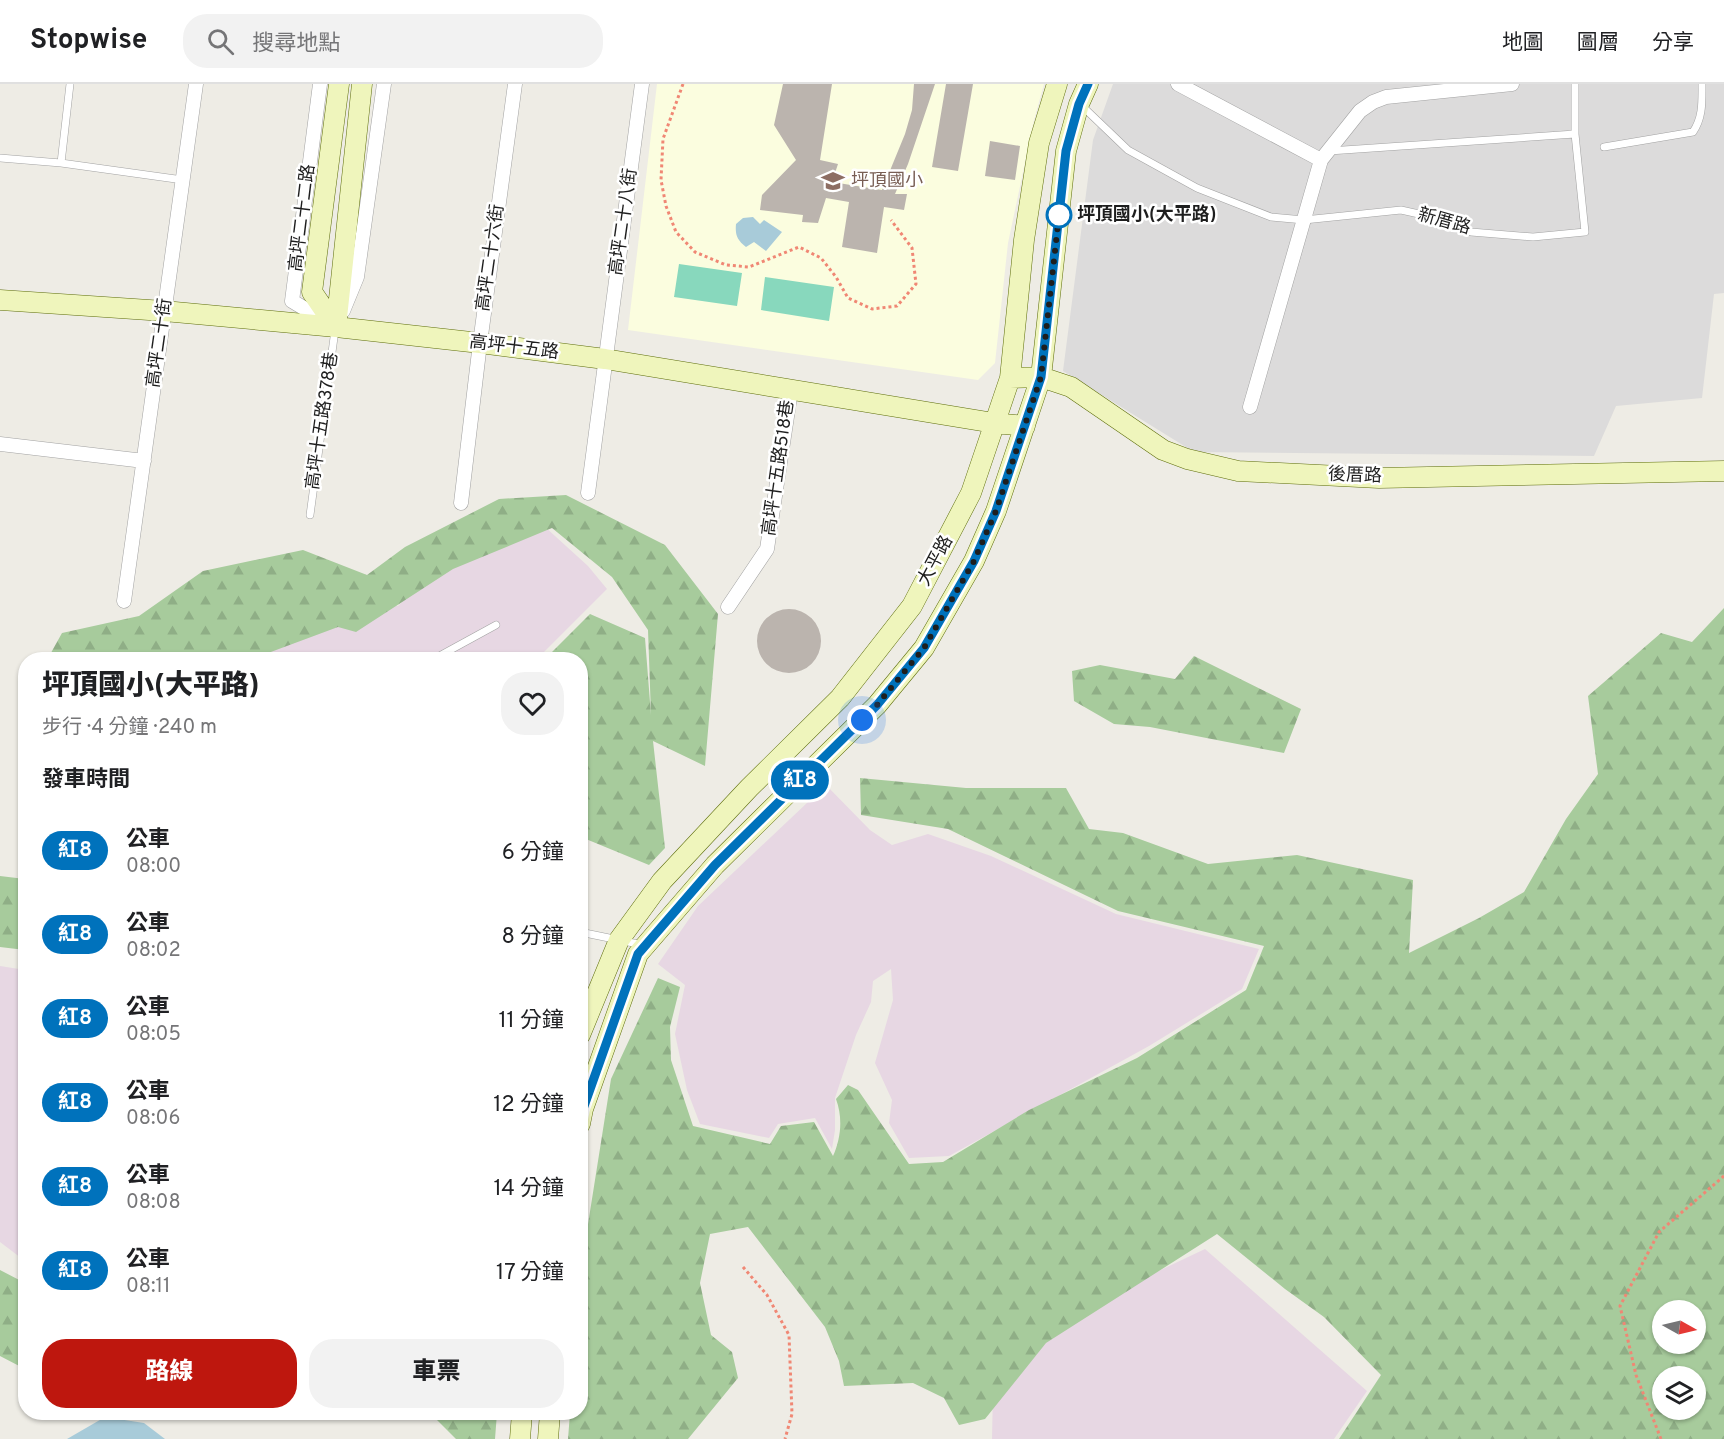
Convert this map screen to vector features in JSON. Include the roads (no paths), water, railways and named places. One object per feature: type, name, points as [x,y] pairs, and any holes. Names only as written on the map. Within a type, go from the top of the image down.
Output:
[{"type":"street","name":"高坪二十街","points":[[124,601],[196,84]]},
{"type":"street","name":"高坪二十二路","points":[[320,84],[292,301],[336,327]]},
{"type":"street","name":"高坪二十二路","points":[[336,327],[312,292],[339,84]]},
{"type":"street","points":[[336,327],[362,84]]},
{"type":"street","points":[[336,327],[357,277],[384,84]]},
{"type":"street","name":"高坪二十六街","points":[[461,503],[515,84]]},
{"type":"street","name":"高坪二十八街","points":[[588,492],[642,84]]},
{"type":"street","name":"大平路","points":[[618,940],[670,873],[749,788],[840,698],[912,606],[971,493],[1010,378],[1024,240],[1039,143],[1057,84]]},
{"type":"street","name":"大平路","points":[[642,950],[715,865],[877,705],[924,648],[974,561],[996,511],[1041,377],[1066,151],[1079,104],[1088,84]]},
{"type":"street","points":[[1178,84],[1325,155]]},
{"type":"street","points":[[1250,407],[1325,155],[1360,111],[1386,97],[1512,84]]},
{"type":"street","name":"高坪十五路","points":[[0,300],[164,311],[480,343],[605,359],[994,423],[1025,426]]},
{"type":"street","name":"後厝路","points":[[1010,378],[1041,377],[1071,387],[1163,450],[1187,459],[1238,471],[1379,478],[1724,471]]},
{"type":"street","name":"高坪十五路518巷","points":[[728,607],[767,549],[791,390]]},
{"type":"street","points":[[0,444],[144,461]]},
{"type":"street","points":[[588,1015],[618,940]]},
{"type":"street","points":[[588,1096],[642,950]]},
{"type":"street","points":[[520,1439],[521,1420]]},
{"type":"street","points":[[548,1439],[549,1420]]},
{"type":"lane","points":[[61,163],[70,84]]},
{"type":"lane","points":[[1325,155],[1575,134],[1575,84]]},
{"type":"lane","points":[[1604,147],[1693,132],[1701,117],[1702,84]]},
{"type":"lane","name":"新厝路","points":[[1079,104],[1128,150],[1197,188],[1271,217],[1304,220],[1401,210],[1471,232],[1533,237],[1585,232],[1575,134]]},
{"type":"lane","points":[[0,158],[61,163],[183,180]]},
{"type":"lane","name":"高坪十五路378巷","points":[[309,515],[336,327]]},
{"type":"lane","points":[[447,652],[496,625]]},
{"type":"lane","points":[[588,934],[618,940],[642,950]]},
{"type":"water","points":[[753,217],[760,224],[764,220],[782,232],[766,251],[754,242],[746,247],[737,237],[736,224],[743,218]]},
{"type":"water","points":[[100,1420],[124,1420],[144,1423],[165,1439],[67,1439]]},
{"type":"place","name":"坪頂國小","points":[[833,181]]},
{"type":"place","name":"坪頂國小(大平路)","points":[[1059,215]]}]
